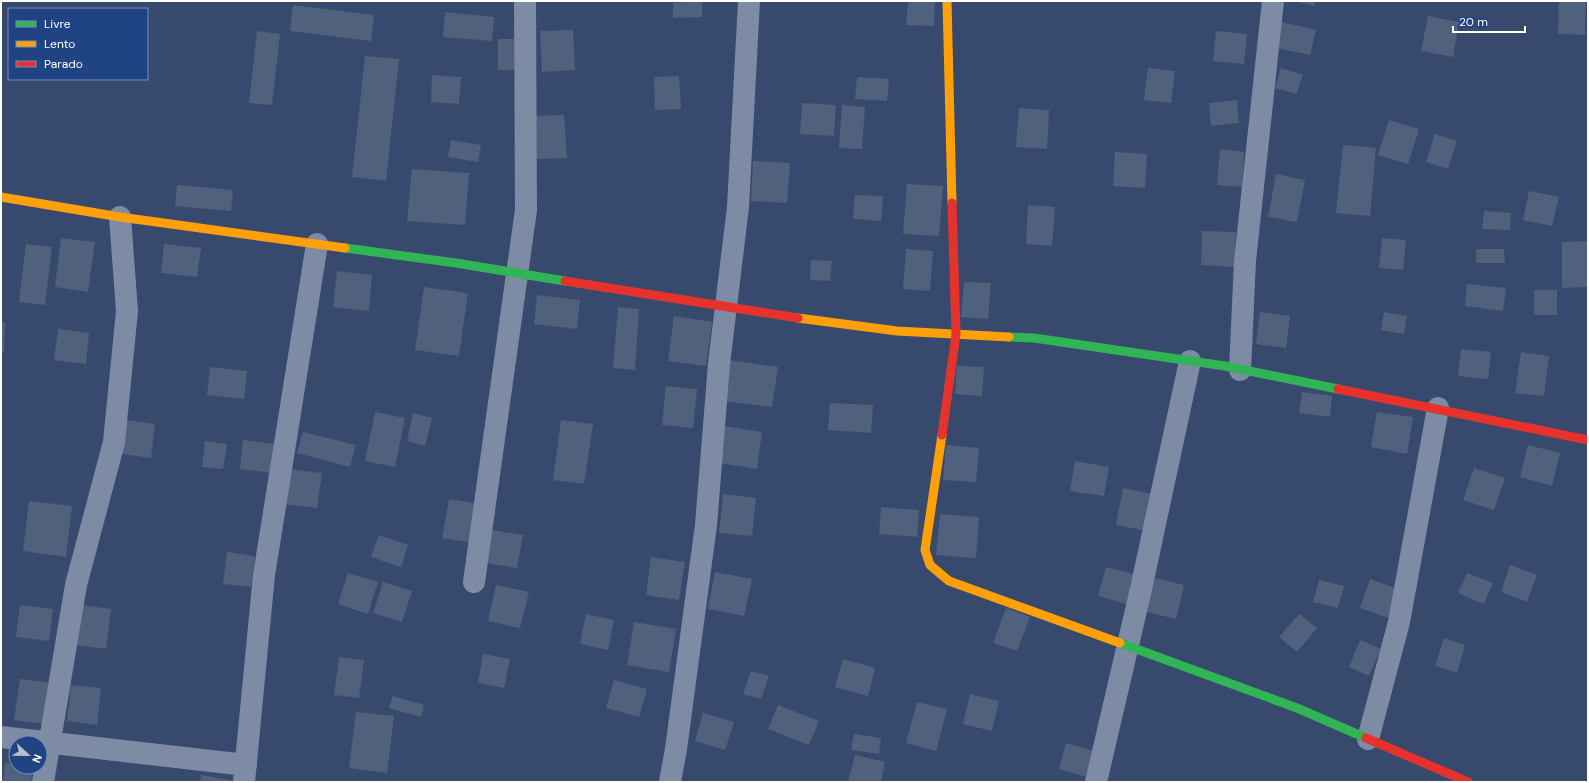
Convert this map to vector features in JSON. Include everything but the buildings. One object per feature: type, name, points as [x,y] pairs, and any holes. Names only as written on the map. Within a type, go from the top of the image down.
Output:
[{"type":"street","points":[[474,582],[526,210],[525,1]]},
{"type":"street","points":[[670,782],[677,742],[706,525],[719,364],[738,207],[749,1]]},
{"type":"street","points":[[947,1],[956,334],[925,550],[930,565],[949,581],[1127,644],[1297,708],[1457,780]]},
{"type":"street","points":[[1240,370],[1245,261],[1273,1]]},
{"type":"street","points":[[1,197],[120,217],[317,244],[517,274],[726,308],[897,331],[1034,338],[1190,361],[1438,408],[1588,440]]},
{"type":"street","points":[[43,782],[76,585],[114,442],[127,311],[120,217]]},
{"type":"street","points":[[1,738],[49,743],[245,773],[264,575],[317,244]]},
{"type":"street","points":[[1096,782],[1190,361]]},
{"type":"street","points":[[1368,739],[1399,622],[1438,408]]},
{"type":"traffic: fast","points":[[345,248],[456,263],[565,281]]},
{"type":"traffic: fast","points":[[1009,337],[1034,338],[1225,366],[1338,389]]},
{"type":"traffic: fast","points":[[1120,643],[1297,708],[1366,738]]},
{"type":"traffic: slow","points":[[947,1],[952,203]]},
{"type":"traffic: slow","points":[[1,197],[120,217],[345,248]]},
{"type":"traffic: slow","points":[[798,318],[897,331],[1009,337]]},
{"type":"traffic: slow","points":[[942,435],[925,550],[930,565],[949,581],[1120,643]]},
{"type":"traffic: jam","points":[[942,435],[956,334],[952,203]]},
{"type":"traffic: jam","points":[[565,281],[798,318]]},
{"type":"traffic: jam","points":[[1338,389],[1588,440]]},
{"type":"traffic: jam","points":[[1366,738],[1468,782]]}]
